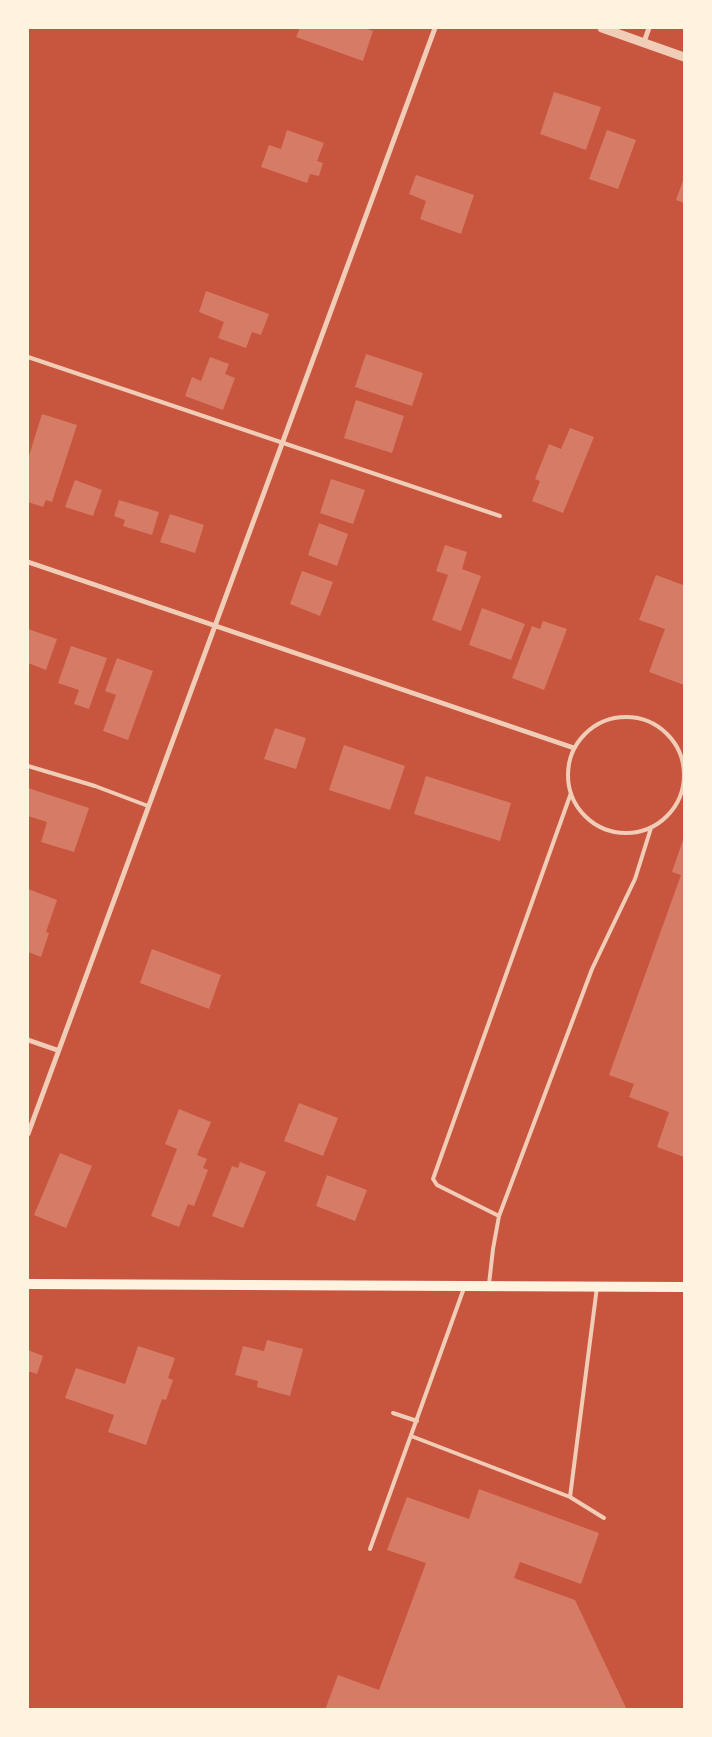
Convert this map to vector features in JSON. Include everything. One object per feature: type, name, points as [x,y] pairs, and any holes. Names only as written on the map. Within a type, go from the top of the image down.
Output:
[{"type":"main road","points":[[28,1284],[684,1287]]},
{"type":"street","points":[[28,1134],[57,1050],[435,28]]},
{"type":"street","points":[[602,28],[684,57]]},
{"type":"street","points":[[644,42],[649,28]]},
{"type":"street","points":[[28,562],[574,748]]},
{"type":"street","points":[[28,1040],[57,1050]]},
{"type":"lane","points":[[28,357],[500,516]]},
{"type":"lane","points":[[623,717],[642,720],[660,728],[674,743],[682,761],[684,781],[679,800],[667,816],[651,828],[632,833],[612,832],[595,824],[580,811],[571,793],[568,778],[569,763],[574,748],[586,733],[603,722],[623,717]]},
{"type":"lane","points":[[28,766],[95,786],[148,806]]},
{"type":"lane","points":[[499,1216],[438,1185],[433,1179],[571,793]]},
{"type":"lane","points":[[489,1286],[499,1216],[592,968],[635,879],[651,828]]},
{"type":"lane","points":[[370,1549],[465,1286]]},
{"type":"lane","points":[[570,1498],[597,1287]]},
{"type":"lane","points":[[393,1412],[417,1421]]},
{"type":"lane","points":[[411,1436],[570,1498],[604,1518]]},
{"type":"building","points":[[300,28],[364,28],[373,31],[363,61],[296,37]]},
{"type":"building","points":[[554,92],[601,107],[586,150],[540,134]]},
{"type":"building","points":[[287,130],[324,143],[317,161],[323,163],[319,176],[310,174],[307,183],[261,167],[269,145],[281,149]]},
{"type":"building","points":[[607,130],[636,140],[618,189],[589,179]]},
{"type":"building","points":[[416,175],[474,195],[461,234],[420,219],[426,201],[409,194]]},
{"type":"building","points":[[684,178],[684,203],[676,200]]},
{"type":"building","points":[[206,291],[269,314],[261,335],[252,332],[246,348],[218,338],[224,322],[199,312]]},
{"type":"building","points":[[366,354],[423,373],[412,406],[355,387]]},
{"type":"building","points":[[210,357],[229,364],[225,374],[235,378],[223,410],[185,396],[192,377],[201,381]]},
{"type":"building","points":[[356,400],[404,416],[392,453],[344,438]]},
{"type":"building","points":[[42,414],[77,425],[52,502],[46,500],[43,507],[28,502],[28,459]]},
{"type":"building","points":[[570,428],[594,437],[563,513],[532,501],[540,481],[535,479],[549,444],[561,449]]},
{"type":"building","points":[[331,479],[365,490],[353,524],[320,513]]},
{"type":"building","points":[[75,480],[102,490],[93,516],[65,507]]},
{"type":"building","points":[[119,500],[159,512],[152,535],[123,526],[125,520],[114,516]]},
{"type":"building","points":[[170,514],[204,525],[195,553],[160,542]]},
{"type":"building","points":[[319,523],[348,534],[337,566],[308,555]]},
{"type":"building","points":[[445,545],[467,552],[462,569],[481,576],[461,631],[432,620],[448,575],[436,571]]},
{"type":"building","points":[[302,571],[333,582],[320,616],[290,604]]},
{"type":"building","points":[[656,575],[683,585],[684,581],[684,685],[649,672],[665,629],[639,620]]},
{"type":"building","points":[[482,608],[525,624],[511,660],[469,645]]},
{"type":"building","points":[[543,621],[567,629],[544,690],[512,678],[532,626],[540,629]]},
{"type":"building","points":[[28,629],[57,639],[46,670],[28,663]]},
{"type":"building","points":[[71,646],[107,658],[89,709],[74,704],[79,690],[58,683]]},
{"type":"building","points":[[117,658],[153,671],[128,740],[103,731],[116,695],[105,691]]},
{"type":"building","points":[[275,728],[306,738],[296,769],[264,759]]},
{"type":"building","points":[[344,745],[405,766],[390,810],[329,790]]},
{"type":"building","points":[[426,776],[511,803],[500,841],[414,814]]},
{"type":"building","points":[[28,788],[89,808],[74,852],[41,842],[47,822],[28,816]]},
{"type":"building","points":[[684,837],[684,1157],[657,1147],[669,1112],[629,1097],[634,1084],[609,1075],[681,875],[672,872]]},
{"type":"building","points":[[28,889],[57,900],[46,932],[49,933],[41,957],[28,952]]},
{"type":"building","points":[[152,949],[221,975],[209,1009],[140,983]]},
{"type":"building","points":[[299,1103],[338,1118],[323,1156],[284,1141]]},
{"type":"building","points":[[179,1109],[211,1122],[197,1155],[207,1159],[203,1168],[208,1170],[194,1206],[188,1204],[179,1227],[151,1216],[177,1149],[165,1144]]},
{"type":"building","points":[[60,1153],[92,1166],[66,1228],[34,1215]]},
{"type":"building","points":[[240,1162],[266,1172],[243,1228],[212,1216],[232,1166],[238,1168]]},
{"type":"building","points":[[327,1175],[367,1190],[355,1221],[316,1206]]},
{"type":"building","points":[[267,1340],[303,1349],[290,1396],[257,1387],[258,1381],[235,1375],[243,1346],[264,1351]]},
{"type":"building","points":[[138,1346],[175,1358],[168,1378],[173,1380],[166,1400],[162,1399],[146,1445],[108,1432],[114,1415],[65,1398],[76,1368],[125,1384]]},
{"type":"building","points":[[28,1350],[43,1356],[37,1374],[28,1371]]},
{"type":"building","points":[[479,1489],[599,1533],[581,1584],[520,1562],[514,1578],[575,1600],[627,1710],[325,1710],[338,1675],[379,1690],[426,1563],[387,1550],[407,1497],[469,1519]]}]
